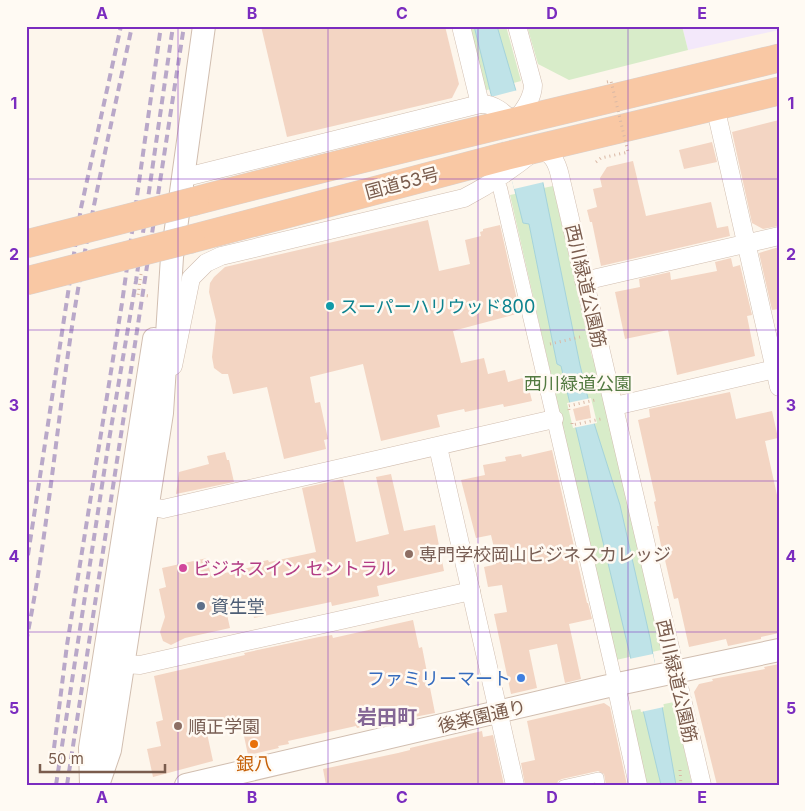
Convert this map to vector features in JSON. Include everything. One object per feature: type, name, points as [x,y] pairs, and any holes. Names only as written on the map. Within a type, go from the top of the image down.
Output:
[{"type":"highway","name":"国道53号","points":[[26,244],[189,190],[350,160],[506,115],[779,58]]},
{"type":"highway","name":"国道53号","points":[[26,282],[191,239],[508,163],[535,149],[779,91]]},
{"type":"street","points":[[98,785],[110,750],[123,664],[137,505],[158,318],[189,190],[204,26]]},
{"type":"street","points":[[461,26],[506,115],[531,97],[533,85],[517,26]]},
{"type":"street","points":[[715,106],[746,243],[773,336],[775,369],[779,387]]},
{"type":"street","name":"西川緑道公園筋","points":[[535,149],[546,152],[557,162],[615,406],[666,674],[702,785]]},
{"type":"street","points":[[165,386],[172,370],[191,278],[206,263],[221,256],[464,198],[485,188],[508,163]]},
{"type":"street","points":[[500,188],[554,419],[623,683],[638,785]]},
{"type":"street","points":[[584,281],[779,236]]},
{"type":"street","points":[[91,785],[90,748],[137,505],[162,413],[172,257]]},
{"type":"street","points":[[615,406],[775,369]]},
{"type":"street","points":[[137,505],[163,509],[554,419]]},
{"type":"street","points":[[438,447],[515,785]]},
{"type":"street","points":[[123,664],[140,665],[471,591]]},
{"type":"street","name":"後楽園通り","points":[[186,785],[217,782],[499,712],[623,683],[779,650]]},
{"type":"lane","points":[[563,785],[599,777],[600,785]]},
{"type":"path","points":[[596,162],[601,158],[628,152],[611,81],[607,82]]},
{"type":"path","points":[[142,268],[138,295],[151,296]]},
{"type":"path","points":[[552,344],[578,337]]},
{"type":"path","points":[[568,406],[594,400]]},
{"type":"path","points":[[572,425],[598,419]]},
{"type":"shaded area","points":[[682,26],[779,26],[779,30],[688,50]]},
{"type":"green space","points":[[467,26],[506,26],[521,81],[483,91]]},
{"type":"green space","points":[[527,26],[682,26],[688,50],[569,80],[538,64]]},
{"type":"green space","name":"西川緑道公園","points":[[553,186],[592,357],[599,369],[661,650],[616,660],[510,195]]},
{"type":"green space","points":[[674,702],[692,785],[646,785],[630,711]]},
{"type":"water","points":[[474,26],[497,26],[543,183],[580,365],[594,423],[620,505],[650,638],[676,785],[661,785],[561,366],[557,364],[529,224],[523,223]]},
{"type":"pier","points":[[518,90],[544,182],[514,189],[491,97]]},
{"type":"pier","points":[[591,398],[597,423],[573,428],[567,403]]},
{"type":"pier","points":[[653,654],[664,707],[641,712],[629,659]]},
{"type":"building","points":[[261,26],[445,26],[459,84],[452,98],[287,137]]},
{"type":"building","points":[[779,120],[779,226],[763,229],[752,223],[732,132]]},
{"type":"building","points":[[712,142],[717,162],[684,169],[679,150]]},
{"type":"building","points":[[633,161],[646,216],[711,202],[717,228],[728,226],[730,236],[601,266],[592,222],[590,222],[587,210],[597,207],[593,189],[602,187],[600,178],[607,167]]},
{"type":"building","name":"スーパーハリウッド800","points":[[428,220],[439,271],[470,264],[465,240],[481,236],[480,232],[483,229],[500,225],[520,313],[453,331],[461,363],[484,358],[488,374],[505,370],[508,382],[526,377],[532,401],[504,407],[503,404],[465,412],[464,409],[437,415],[440,427],[381,441],[363,364],[310,377],[315,403],[320,402],[328,439],[324,440],[326,449],[284,459],[267,387],[233,394],[228,374],[222,374],[214,368],[212,357],[216,321],[209,292],[210,283],[225,267]]},
{"type":"building","points":[[779,247],[779,309],[772,310],[759,253]]},
{"type":"building","points":[[731,258],[733,267],[740,265],[752,315],[747,316],[755,356],[677,375],[668,330],[625,339],[615,292],[640,287],[639,279],[670,272],[671,280],[717,271],[715,262]]},
{"type":"building","points":[[730,392],[736,419],[772,411],[778,438],[765,441],[779,504],[779,633],[728,646],[726,639],[689,647],[678,598],[674,599],[664,560],[657,526],[659,526],[654,502],[656,501],[638,420],[650,417],[649,409]]},
{"type":"building","points":[[589,405],[591,418],[576,421],[573,409]]},
{"type":"building","points":[[552,450],[592,619],[569,624],[581,679],[565,683],[557,644],[529,650],[537,688],[511,694],[494,614],[507,612],[502,585],[488,587],[484,567],[493,565],[492,562],[497,561],[491,535],[476,538],[461,480],[485,475],[483,465],[506,461],[505,457],[521,454],[522,457]]},
{"type":"building","points":[[225,452],[227,460],[229,460],[234,482],[176,494],[179,472],[209,464],[207,456]]},
{"type":"building","points":[[391,474],[404,531],[435,525],[444,571],[377,586],[379,596],[332,606],[331,602],[254,618],[251,604],[226,610],[230,628],[185,638],[171,645],[163,641],[160,632],[165,617],[159,589],[166,587],[162,568],[207,558],[211,576],[252,567],[251,564],[268,560],[269,562],[316,552],[302,488],[343,479],[356,542],[389,534],[376,477]]},
{"type":"building","points":[[413,620],[419,648],[422,647],[435,713],[357,728],[356,726],[288,741],[289,744],[278,746],[279,748],[248,755],[240,717],[205,724],[213,761],[153,777],[147,749],[161,746],[156,722],[163,720],[154,676],[245,655],[244,653],[319,637],[332,635],[333,638]]},
{"type":"building","points":[[779,664],[779,785],[717,785],[694,692],[699,684],[713,681],[712,679],[765,669],[764,667]]},
{"type":"building","points":[[604,703],[610,707],[627,785],[606,785],[604,774],[598,771],[562,779],[558,781],[557,785],[525,785],[521,763],[535,760],[527,721]]},
{"type":"building","points":[[482,731],[483,737],[493,735],[504,785],[326,785],[323,769],[398,753],[410,750],[410,748]]},
{"type":"railway","points":[[26,568],[81,208],[121,26]]},
{"type":"railway","points":[[26,642],[42,549],[67,360],[82,267],[132,26]]},
{"type":"railway","points":[[54,748],[67,645],[122,303],[161,26]]},
{"type":"railway","points":[[56,785],[109,440],[136,281],[173,26]]},
{"type":"railway","points":[[67,785],[184,26]]},
{"type":"place","name":"スーパーハリウッド800","points":[[330,306]]},
{"type":"place","name":"専門学校岡山ビジネスカレッジ","points":[[409,554]]},
{"type":"place","name":"ビジネスイン セントラル","points":[[183,568]]},
{"type":"place","name":"資生堂","points":[[201,606]]},
{"type":"place","name":"ファミリーマート","points":[[521,678]]},
{"type":"place","name":"順正学園","points":[[178,726]]},
{"type":"place","name":"銀八","points":[[254,744]]},
{"type":"district","name":"岩田町","points":[[387,717]]}]
